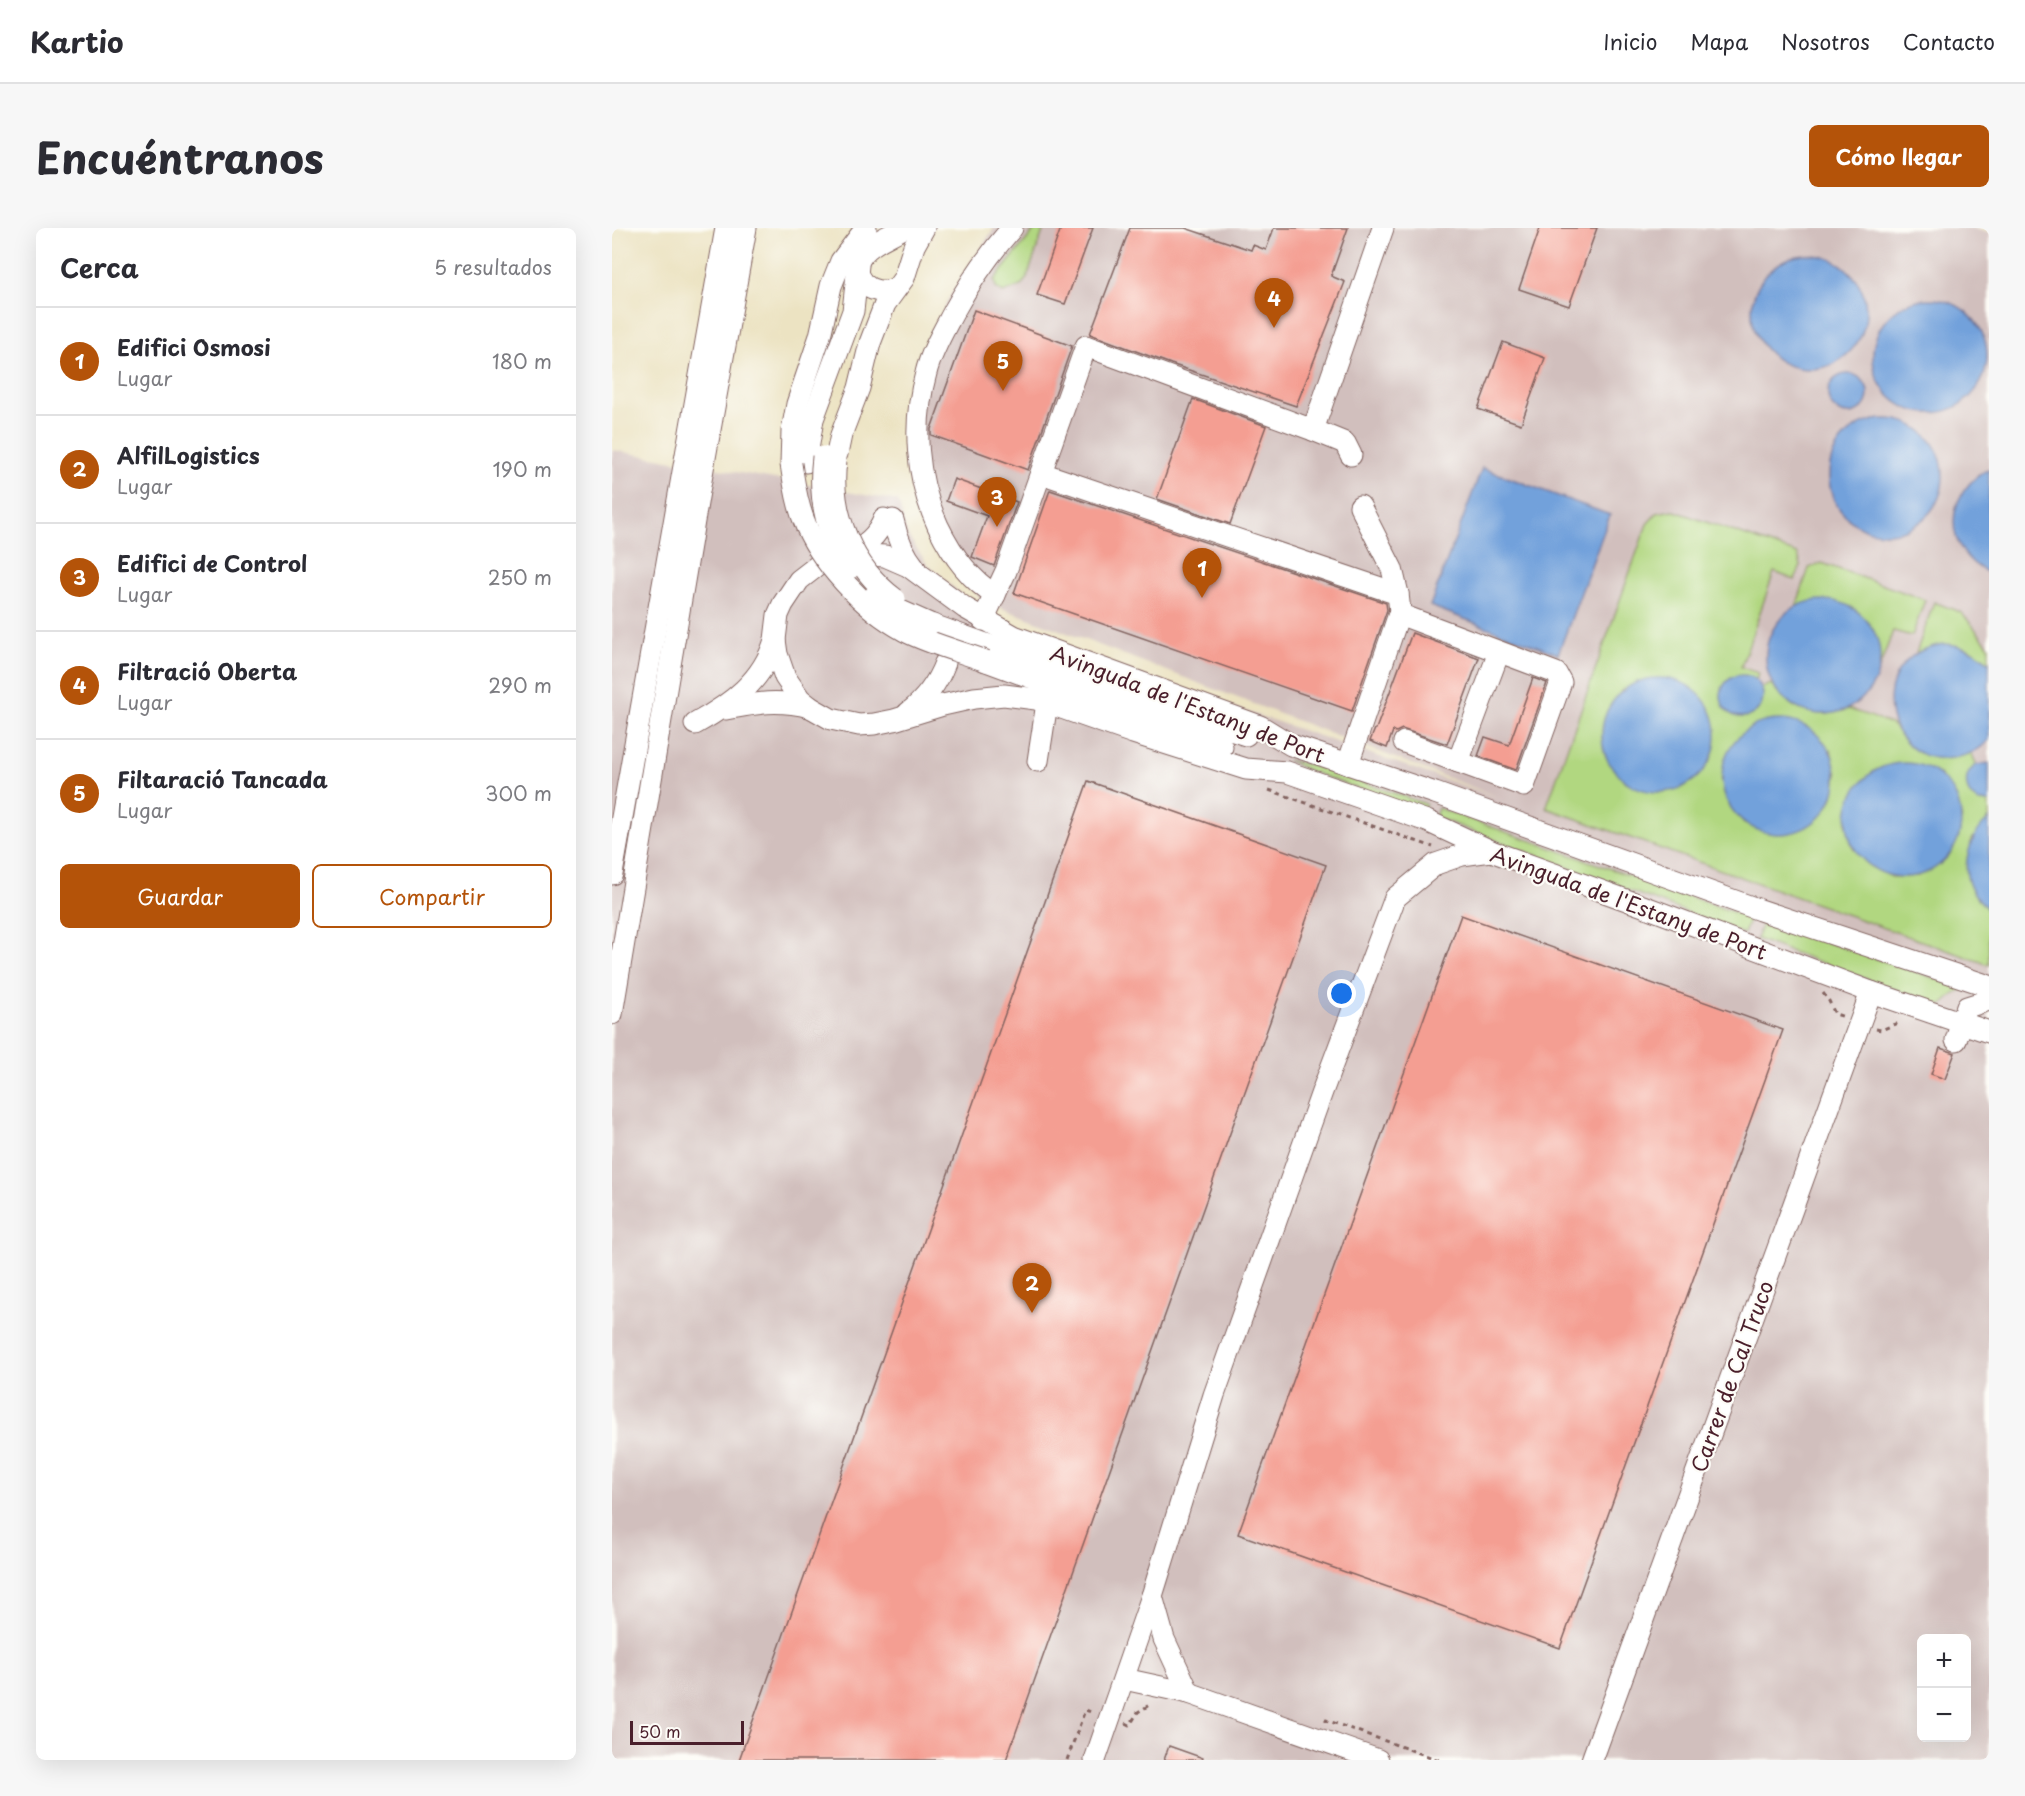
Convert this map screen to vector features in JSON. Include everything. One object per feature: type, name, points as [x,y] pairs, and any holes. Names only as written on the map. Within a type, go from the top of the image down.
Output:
[{"type":"street","points":[[612,874],[726,228]]},
{"type":"street","points":[[612,1014],[698,497],[746,228]]},
{"type":"street","points":[[868,237],[903,228]]},
{"type":"street","points":[[924,228],[914,246],[900,284],[885,304],[870,343],[814,459],[810,503],[822,544],[840,560],[842,580],[864,603],[891,623],[922,638],[987,653],[1260,740],[1290,745]]},
{"type":"street","points":[[995,595],[972,579],[942,535],[930,507],[917,438],[919,405],[926,371],[944,330],[966,289],[1012,228]]},
{"type":"street","points":[[1313,430],[1383,228]]},
{"type":"street","points":[[814,459],[792,431],[797,404],[820,336],[831,286],[841,261],[859,236],[868,237],[892,246],[903,256],[906,270]]},
{"type":"street","points":[[868,237],[858,265],[853,311],[816,411],[810,434],[829,533],[841,556],[857,577],[892,607],[987,653],[1166,726],[1287,772]]},
{"type":"street","points":[[858,265],[858,273],[865,286],[879,292],[894,289]]},
{"type":"street","points":[[983,620],[1006,571],[1086,346],[1345,443],[1351,455]]},
{"type":"street","points":[[1041,473],[1398,604],[1499,652],[1556,672],[1561,682],[1524,786],[1404,742]]},
{"type":"street","points":[[1348,764],[1398,604],[1392,569],[1360,506]]},
{"type":"street","points":[[840,560],[871,541],[888,519],[905,555],[920,573]]},
{"type":"street","name":"Avinguda de l'Estany de Port","points":[[1989,986],[1760,910],[1435,793],[1290,745],[1260,726],[1014,636],[983,620],[920,573],[897,559],[885,556],[821,563],[799,580],[783,603],[778,615],[775,640],[785,677],[800,699],[810,707],[844,723],[859,725],[894,720],[957,701],[982,697],[1018,696],[1047,703],[1246,769],[1287,772],[1427,821],[1491,851],[1871,992],[1959,1032],[1989,1032]]},
{"type":"street","points":[[695,724],[719,711],[753,682],[767,660],[775,640]]},
{"type":"street","points":[[1458,762],[1499,652]]},
{"type":"street","points":[[894,720],[907,714],[926,696],[934,686],[945,663]]},
{"type":"street","points":[[719,711],[770,701],[810,707]]},
{"type":"street","points":[[1038,761],[1047,703]]},
{"type":"street","points":[[1095,1760],[1152,1596],[1214,1395],[1395,898],[1436,864],[1462,855],[1491,851]]},
{"type":"street","name":"Carrer de Cal Truco","points":[[1592,1760],[1871,992]]},
{"type":"street","points":[[1959,1032],[1967,1007],[1989,1000]]},
{"type":"street","points":[[1152,1596],[1164,1639],[1189,1693]]},
{"type":"street","points":[[1124,1679],[1189,1693],[1378,1760]]},
{"type":"path","points":[[1067,1760],[1085,1710],[1110,1718]]},
{"type":"shaded area","points":[[994,228],[1973,228],[1989,233],[1989,1760],[612,1760],[612,450],[898,501],[908,536],[928,565],[980,611],[1096,660],[1503,799],[983,601],[942,557],[922,521],[910,477],[903,422],[947,301]]},
{"type":"green space","points":[[1036,228],[1044,228],[1027,278],[1021,286],[1003,293],[996,288],[994,280]]},
{"type":"green space","points":[[1672,510],[1798,554],[1801,566],[1795,580],[1774,572],[1741,667],[1758,673],[1756,681],[1746,675],[1721,696],[1723,705],[1746,716],[1760,705],[1761,688],[1771,684],[1787,701],[1805,711],[1826,714],[1848,709],[1894,726],[1910,745],[1926,754],[1944,758],[1971,753],[1977,765],[1968,776],[1968,788],[1975,799],[1989,802],[1989,819],[1971,841],[1972,891],[1989,911],[1989,965],[1546,808],[1647,524],[1657,513]],"holes":[[[1622,690],[1624,781],[1608,761],[1602,736],[1607,711]],[[1831,750],[1837,775],[1832,800],[1744,823],[1728,803],[1721,778]],[[1939,774],[1955,794],[1962,819],[1918,876],[1892,877],[1869,866],[1852,846],[1846,822]]]},
{"type":"green space","points":[[1822,563],[1925,600],[1912,636],[1893,631],[1879,669],[1879,651],[1875,635],[1857,612],[1844,605],[1830,602],[1813,602],[1796,607],[1809,568]]},
{"type":"green space","points":[[1934,602],[1960,612],[1967,619],[1989,646],[1989,662],[1971,650],[1954,646],[1916,653]]},
{"type":"green space","points":[[1287,760],[1309,764],[1426,804],[1423,813],[1307,770]]},
{"type":"green space","points":[[1438,808],[1750,918],[1744,934],[1435,817]]},
{"type":"green space","points":[[1763,921],[1964,988],[1941,1006],[1756,939]]},
{"type":"water","points":[[1809,255],[1831,259],[1849,272],[1862,290],[1866,312],[1862,334],[1849,352],[1831,365],[1809,369],[1787,365],[1769,352],[1756,334],[1752,312],[1756,290],[1769,272],[1787,259]]},
{"type":"water","points":[[1930,299],[1952,303],[1970,316],[1983,334],[1987,356],[1983,378],[1970,396],[1952,409],[1930,413],[1908,409],[1890,396],[1877,378],[1873,356],[1877,334],[1890,316],[1908,303]]},
{"type":"water","points":[[1848,374],[1856,375],[1862,380],[1867,386],[1867,402],[1862,408],[1856,413],[1848,414],[1840,413],[1834,408],[1829,402],[1828,394],[1829,386],[1834,380],[1840,375]]},
{"type":"water","points":[[1886,419],[1908,423],[1926,436],[1939,454],[1943,476],[1939,498],[1926,516],[1908,529],[1886,533],[1864,529],[1846,516],[1833,498],[1829,476],[1833,454],[1846,436],[1864,423]]},
{"type":"water","points":[[1482,468],[1610,515],[1558,654],[1430,606]]},
{"type":"water","points":[[1989,469],[1989,573],[1973,563],[1962,551],[1956,536],[1954,521],[1963,492],[1974,479]]},
{"type":"water","points":[[1823,600],[1845,604],[1864,616],[1876,635],[1880,657],[1876,679],[1864,698],[1845,710],[1823,714],[1801,710],[1782,698],[1770,679],[1766,657],[1770,635],[1782,616],[1801,604]]},
{"type":"water","points":[[1944,644],[1968,649],[1989,662],[1989,740],[1972,752],[1953,758],[1929,757],[1910,747],[1897,730],[1891,710],[1892,688],[1900,668],[1918,653]]},
{"type":"water","points":[[1742,675],[1757,681],[1763,696],[1757,711],[1742,717],[1727,711],[1721,696],[1727,681]]},
{"type":"water","points":[[1659,678],[1681,683],[1699,695],[1711,713],[1716,735],[1711,757],[1699,775],[1681,787],[1659,792],[1637,787],[1619,775],[1607,757],[1602,735],[1607,713],[1619,695],[1637,683]]},
{"type":"water","points":[[1779,720],[1801,725],[1819,737],[1831,755],[1836,777],[1831,799],[1819,817],[1801,829],[1779,834],[1757,829],[1739,817],[1727,799],[1722,777],[1727,755],[1739,737],[1757,725]]},
{"type":"water","points":[[1904,763],[1926,767],[1944,780],[1957,798],[1961,820],[1957,842],[1944,860],[1926,873],[1904,877],[1882,873],[1864,860],[1851,842],[1847,820],[1851,798],[1864,780],[1882,767]]},
{"type":"water","points":[[1989,763],[1989,802],[1979,802],[1970,795],[1967,778],[1976,765]]},
{"type":"water","points":[[1989,819],[1989,911],[1973,892],[1969,883],[1967,863],[1971,843]]},
{"type":"building","points":[[1061,228],[1093,228],[1065,304],[1037,295]]},
{"type":"building","points":[[1130,228],[1185,228],[1251,250],[1253,245],[1266,250],[1274,228],[1348,228],[1331,276],[1345,282],[1296,406],[1090,334]]},
{"type":"building","points":[[1540,228],[1597,228],[1569,306],[1519,289]]},
{"type":"building","points":[[974,310],[1072,346],[1028,470],[931,435],[931,429]]},
{"type":"building","points":[[1503,342],[1545,358],[1521,424],[1478,409]]},
{"type":"building","points":[[1193,399],[1266,426],[1230,524],[1157,499]]},
{"type":"building","points":[[954,479],[1017,502],[994,566],[972,557],[987,516],[946,501]]},
{"type":"building","points":[[1050,490],[1386,603],[1387,610],[1352,711],[1014,593]]},
{"type":"building","points":[[1412,633],[1479,658],[1447,744],[1402,729],[1393,731],[1387,748],[1370,741]]},
{"type":"building","points":[[1533,678],[1547,683],[1516,770],[1478,756],[1485,737],[1509,745]]},
{"type":"building","points":[[1088,781],[1326,865],[1006,1760],[739,1760]]},
{"type":"building","points":[[1461,915],[1783,1030],[1560,1648],[1238,1534]]},
{"type":"building","points":[[1940,1048],[1955,1053],[1945,1079],[1931,1074]]},
{"type":"building","points":[[1169,1746],[1203,1758],[1203,1760],[1164,1760]]},
{"type":"place","name":"Filtració Oberta","points":[[1274,328]]},
{"type":"place","name":"Filtaració Tancada","points":[[1003,391]]},
{"type":"place","name":"Edifici de Control","points":[[997,527]]},
{"type":"place","name":"Edifici Osmosi","points":[[1202,598]]},
{"type":"place","name":"AlfilLogistics","points":[[1032,1313]]}]
